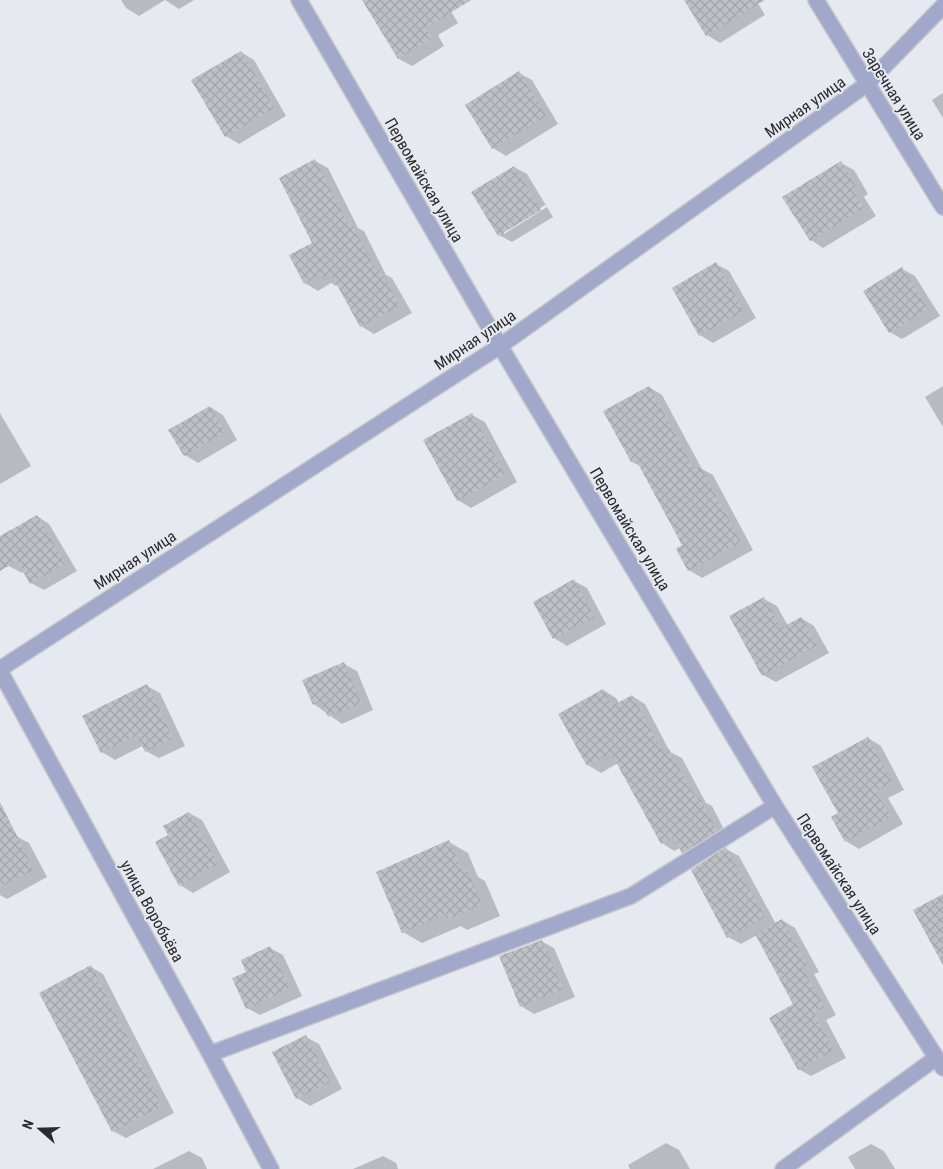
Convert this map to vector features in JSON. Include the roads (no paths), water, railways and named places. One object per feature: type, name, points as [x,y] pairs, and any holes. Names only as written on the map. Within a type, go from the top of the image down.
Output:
[{"type":"street","name":"Первомайская улица","points":[[298,0],[500,346],[774,806],[939,1063]]},
{"type":"street","name":"Заречная улица","points":[[816,0],[943,207]]},
{"type":"street","name":"Мирная улица","points":[[0,670],[500,346],[867,84],[943,6]]},
{"type":"street","name":"улица Воробьёва","points":[[0,670],[271,1169]]},
{"type":"street","points":[[210,1054],[631,896],[774,806]]},
{"type":"street","points":[[783,1169],[939,1063]]}]
